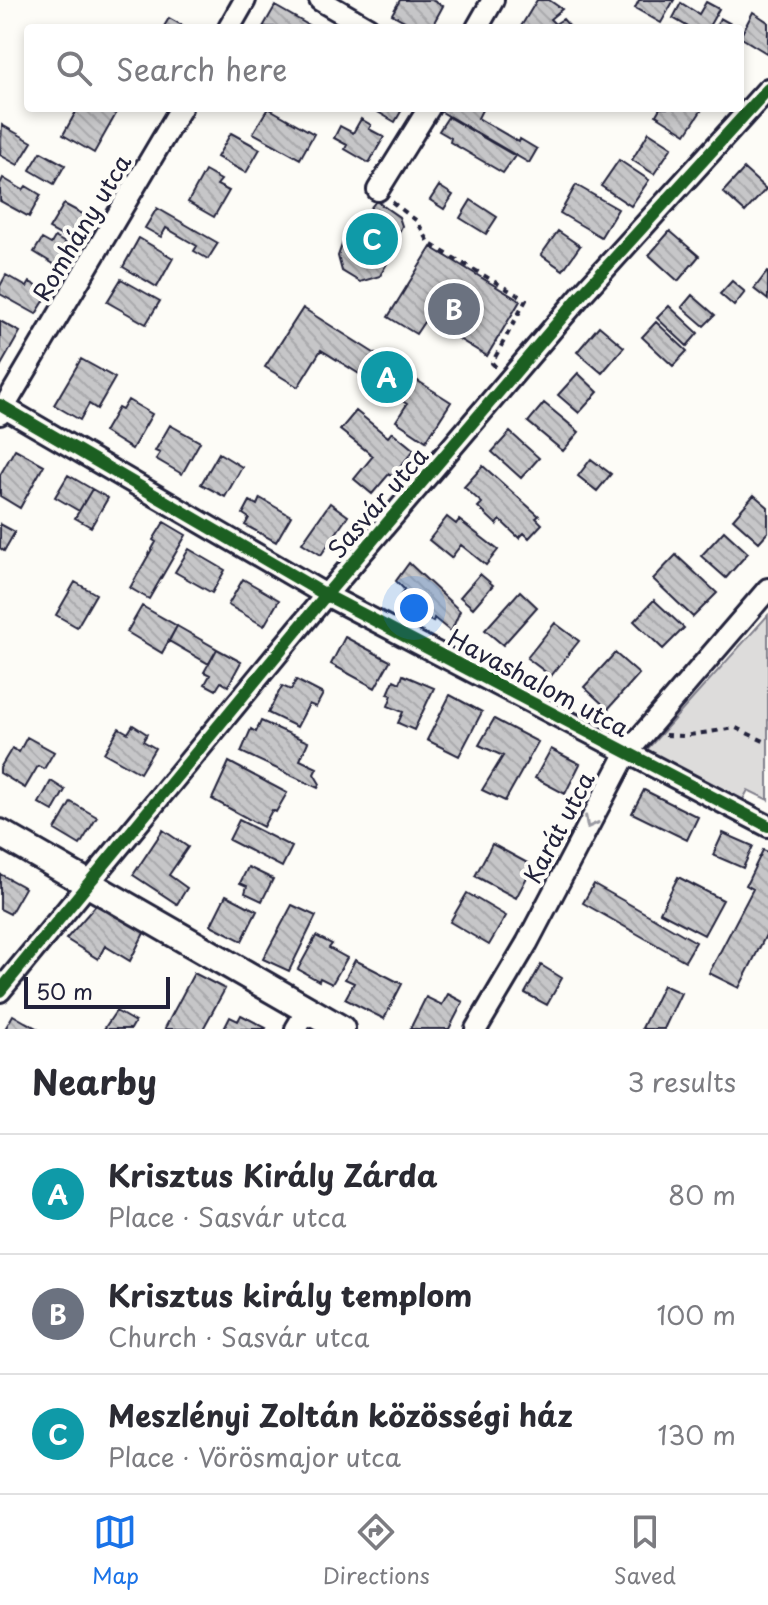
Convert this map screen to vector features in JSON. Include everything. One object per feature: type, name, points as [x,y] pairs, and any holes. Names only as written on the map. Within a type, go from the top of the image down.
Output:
[{"type":"street","points":[[231,24],[245,0]]},
{"type":"street","points":[[320,0],[361,24]]},
{"type":"street","points":[[479,24],[493,0]]},
{"type":"street","name":"Sasvár utca","points":[[0,991],[326,595],[582,294],[768,89]]},
{"type":"street","name":"Romhány utca","points":[[1,409],[179,112]]},
{"type":"street","points":[[378,190],[427,112]]},
{"type":"street","name":"Havashalom utca","points":[[1,409],[326,595],[768,826]]},
{"type":"street","name":"Karát utca","points":[[476,1029],[527,943],[626,754],[768,589]]},
{"type":"street","points":[[0,833],[88,884],[302,1019],[341,1029]]},
{"type":"path","points":[[378,190],[417,221],[430,244],[526,300],[492,363],[511,380]]},
{"type":"path","points":[[643,735],[683,736],[736,728],[768,743]]},
{"type":"shaded area","points":[[768,615],[768,800],[748,790],[741,803],[642,755]]},
{"type":"building","points":[[400,0],[432,0],[443,6],[433,24],[410,24],[392,14]]},
{"type":"building","points":[[537,0],[549,0],[562,9],[550,19],[555,24],[522,24]]},
{"type":"building","points":[[639,0],[674,0],[661,23],[635,8]]},
{"type":"building","points":[[706,2],[719,9],[710,24],[683,24],[673,18],[681,3],[699,14]]},
{"type":"building","points":[[275,6],[306,24],[265,24]]},
{"type":"building","points":[[753,12],[768,22],[768,54],[744,39],[744,29]]},
{"type":"building","points":[[169,18],[180,24],[165,24]]},
{"type":"building","points":[[720,18],[731,24],[717,24]]},
{"type":"building","points":[[76,112],[116,114],[94,153],[63,135]]},
{"type":"building","points":[[266,112],[275,112],[314,134],[300,159],[253,133]]},
{"type":"building","points":[[378,112],[401,112],[395,122]]},
{"type":"building","points":[[442,112],[481,112],[478,118],[537,149],[529,163]]},
{"type":"building","points":[[658,112],[700,112],[686,134],[656,115]]},
{"type":"building","points":[[448,117],[515,156],[503,173],[450,142],[451,138],[439,131]]},
{"type":"building","points":[[361,119],[371,125],[369,129],[384,137],[369,163],[345,149],[347,145],[334,138],[340,126],[353,133]]},
{"type":"building","points":[[2,125],[32,142],[18,165],[0,155]]},
{"type":"building","points":[[649,132],[672,147],[654,174],[632,160]]},
{"type":"building","points":[[231,133],[260,149],[246,173],[217,157]]},
{"type":"building","points":[[41,152],[65,165],[54,184],[30,170]]},
{"type":"building","points":[[619,160],[649,180],[631,206],[601,186]]},
{"type":"building","points":[[744,169],[766,189],[745,212],[723,192]]},
{"type":"building","points":[[205,171],[221,180],[217,185],[229,191],[214,217],[188,202]]},
{"type":"building","points":[[3,178],[23,190],[26,186],[41,195],[29,217],[0,201]]},
{"type":"building","points":[[576,185],[618,209],[601,237],[560,213]]},
{"type":"building","points":[[439,186],[453,195],[444,209],[430,200]]},
{"type":"building","points":[[471,200],[497,217],[486,234],[460,218]]},
{"type":"building","points":[[376,201],[399,217],[402,226],[394,243],[385,250],[390,258],[380,276],[360,282],[342,271],[338,256],[343,242],[352,236],[367,235],[370,227],[361,220]]},
{"type":"building","points":[[64,204],[92,219],[78,245],[49,229]]},
{"type":"building","points":[[157,208],[218,243],[208,259],[194,251],[197,246],[166,228],[161,237],[145,228]]},
{"type":"building","points":[[558,231],[580,246],[563,270],[541,255]]},
{"type":"building","points":[[670,231],[699,256],[678,281],[649,255]]},
{"type":"building","points":[[55,237],[74,248],[62,269],[34,252],[42,239],[51,244]]},
{"type":"building","points":[[139,238],[173,258],[157,287],[123,267]]},
{"type":"building","points":[[431,247],[520,301],[487,356],[426,319],[416,334],[388,317]]},
{"type":"building","points":[[768,273],[768,300],[754,289]]},
{"type":"building","points":[[6,275],[27,287],[30,282],[49,293],[36,314],[0,294],[0,286]]},
{"type":"building","points":[[121,279],[160,301],[146,324],[107,302]]},
{"type":"building","points":[[732,281],[745,292],[734,306],[720,294]]},
{"type":"building","points":[[692,295],[715,315],[704,326],[682,307]]},
{"type":"building","points":[[669,306],[698,333],[687,346],[657,318]]},
{"type":"building","points":[[303,308],[451,402],[426,441],[396,421],[407,404],[321,350],[298,387],[265,367]]},
{"type":"building","points":[[0,321],[20,332],[0,367]]},
{"type":"building","points":[[656,322],[687,351],[673,366],[642,337]]},
{"type":"building","points":[[599,326],[624,347],[602,373],[577,352]]},
{"type":"building","points":[[81,359],[115,378],[97,409],[89,404],[80,420],[54,405]]},
{"type":"building","points":[[578,373],[598,392],[579,413],[558,395]]},
{"type":"building","points":[[128,400],[152,414],[132,449],[104,432],[118,408],[122,410]]},
{"type":"building","points":[[544,403],[579,432],[563,451],[528,422]]},
{"type":"building","points":[[356,411],[388,437],[392,432],[414,450],[392,477],[389,474],[372,494],[354,479],[373,456],[340,430]]},
{"type":"building","points":[[170,425],[200,442],[182,474],[156,459],[160,453],[155,451]]},
{"type":"building","points":[[510,432],[539,458],[521,478],[492,452]]},
{"type":"building","points":[[15,449],[44,465],[20,508],[0,496],[0,475]]},
{"type":"building","points":[[219,453],[242,467],[225,497],[201,484]]},
{"type":"building","points":[[591,459],[611,474],[597,491],[578,476]]},
{"type":"building","points":[[483,466],[539,516],[536,518],[542,524],[529,538],[524,533],[519,538],[500,520],[497,525],[478,507],[482,503],[464,487]]},
{"type":"building","points":[[68,475],[92,489],[79,511],[55,497]]},
{"type":"building","points":[[92,489],[108,498],[91,527],[75,518]]},
{"type":"building","points":[[754,495],[768,507],[768,532],[759,542],[733,519]]},
{"type":"building","points":[[260,498],[291,516],[276,542],[245,525],[249,518],[243,514],[250,501],[257,505]]},
{"type":"building","points":[[330,503],[348,516],[321,555],[302,543]]},
{"type":"building","points":[[447,517],[456,524],[459,520],[498,550],[486,565],[461,545],[451,558],[429,540]]},
{"type":"building","points":[[164,522],[186,535],[149,599],[130,588]]},
{"type":"building","points":[[0,524],[15,532],[4,551],[0,548]]},
{"type":"building","points":[[724,531],[748,553],[726,578],[701,556]]},
{"type":"building","points":[[189,549],[225,570],[212,593],[175,572]]},
{"type":"building","points":[[676,555],[717,593],[693,617],[653,579]]},
{"type":"building","points":[[409,563],[460,611],[451,632],[434,618],[433,622],[397,602],[404,589],[396,581]]},
{"type":"building","points":[[480,574],[493,585],[473,608],[460,597]]},
{"type":"building","points":[[243,579],[279,600],[264,626],[228,605]]},
{"type":"building","points":[[75,582],[96,594],[77,627],[56,615]]},
{"type":"building","points":[[520,591],[537,607],[503,645],[485,630]]},
{"type":"building","points":[[654,600],[684,628],[663,649],[634,621]]},
{"type":"building","points":[[142,606],[177,626],[162,653],[127,632]]},
{"type":"building","points":[[555,623],[579,641],[551,676],[527,658]]},
{"type":"building","points":[[177,626],[217,649],[209,664],[169,641]]},
{"type":"building","points":[[345,637],[390,661],[375,688],[331,664]]},
{"type":"building","points":[[217,649],[241,662],[228,686],[221,682],[216,690],[205,684],[210,675],[204,672]]},
{"type":"building","points":[[615,653],[639,674],[608,709],[584,687]]},
{"type":"building","points":[[403,675],[434,688],[414,730],[398,723],[403,712],[388,706],[392,695],[388,694],[394,680],[400,683]]},
{"type":"building","points":[[296,680],[323,694],[316,707],[309,704],[297,727],[268,713],[282,686],[291,690]]},
{"type":"building","points":[[450,695],[482,712],[459,756],[427,740]]},
{"type":"building","points":[[494,719],[538,742],[505,801],[482,790],[503,756],[479,745]]},
{"type":"building","points":[[261,721],[308,742],[300,760],[317,768],[314,774],[320,784],[318,788],[241,752],[251,729],[256,732]]},
{"type":"building","points":[[133,725],[147,734],[143,741],[155,748],[140,773],[104,753],[119,728],[128,733]]},
{"type":"building","points":[[27,737],[54,752],[44,769],[38,766],[25,788],[0,773],[0,768],[12,748],[19,752]]},
{"type":"building","points":[[551,749],[580,764],[565,794],[535,778]]},
{"type":"building","points":[[229,762],[287,793],[276,812],[272,810],[263,827],[212,799]]},
{"type":"building","points":[[51,781],[65,790],[53,811],[39,803]]},
{"type":"building","points":[[644,790],[698,817],[687,840],[632,813]]},
{"type":"building","points":[[71,802],[97,817],[80,845],[55,830]]},
{"type":"building","points":[[239,820],[292,847],[282,867],[229,840]]},
{"type":"building","points":[[163,830],[188,847],[169,875],[187,888],[177,904],[133,875]]},
{"type":"building","points":[[723,833],[753,846],[743,868],[713,855]]},
{"type":"building","points":[[492,844],[533,866],[516,898],[475,876]]},
{"type":"building","points":[[763,850],[768,852],[768,931],[739,988],[709,973],[753,889],[746,885]]},
{"type":"building","points":[[248,867],[273,879],[262,901],[245,893],[247,886],[240,883]]},
{"type":"building","points":[[0,874],[25,888],[10,914],[0,909]]},
{"type":"building","points":[[678,877],[723,900],[704,935],[660,912]]},
{"type":"building","points":[[594,884],[696,942],[685,961],[583,903]]},
{"type":"building","points":[[467,893],[506,916],[489,945],[450,922]]},
{"type":"building","points":[[226,895],[257,911],[242,941],[211,925]]},
{"type":"building","points":[[96,905],[145,931],[130,961],[105,946],[98,959],[66,939]]},
{"type":"building","points":[[292,905],[316,916],[289,971],[263,959]]},
{"type":"building","points":[[316,936],[332,944],[329,948],[347,958],[332,984],[320,978],[319,981],[298,969]]},
{"type":"building","points":[[355,960],[402,984],[384,1019],[345,999],[354,983],[345,979]]},
{"type":"building","points":[[541,965],[562,978],[547,1005],[525,993]]},
{"type":"building","points":[[194,973],[225,989],[203,1029],[165,1028]]},
{"type":"building","points":[[663,985],[681,993],[664,1029],[644,1029],[642,1028]]},
{"type":"building","points":[[448,994],[463,1002],[449,1029],[410,1029],[426,997],[442,1005]]},
{"type":"building","points":[[116,1011],[135,1022],[131,1029],[104,1029]]},
{"type":"building","points":[[13,1015],[25,1022],[38,1029],[5,1029]]},
{"type":"building","points":[[241,1015],[266,1028],[224,1029],[230,1017],[238,1021]]},
{"type":"cycle path","points":[[0,991],[326,595],[582,294],[768,89]]},
{"type":"cycle path","points":[[0,405],[326,595],[768,826]]},
{"type":"place","name":"Meszlényi Zoltán közösségi ház","points":[[372,239]]},
{"type":"place","name":"Krisztus király templom","points":[[454,309]]},
{"type":"place","name":"Krisztus Király Zárda","points":[[387,377]]}]
